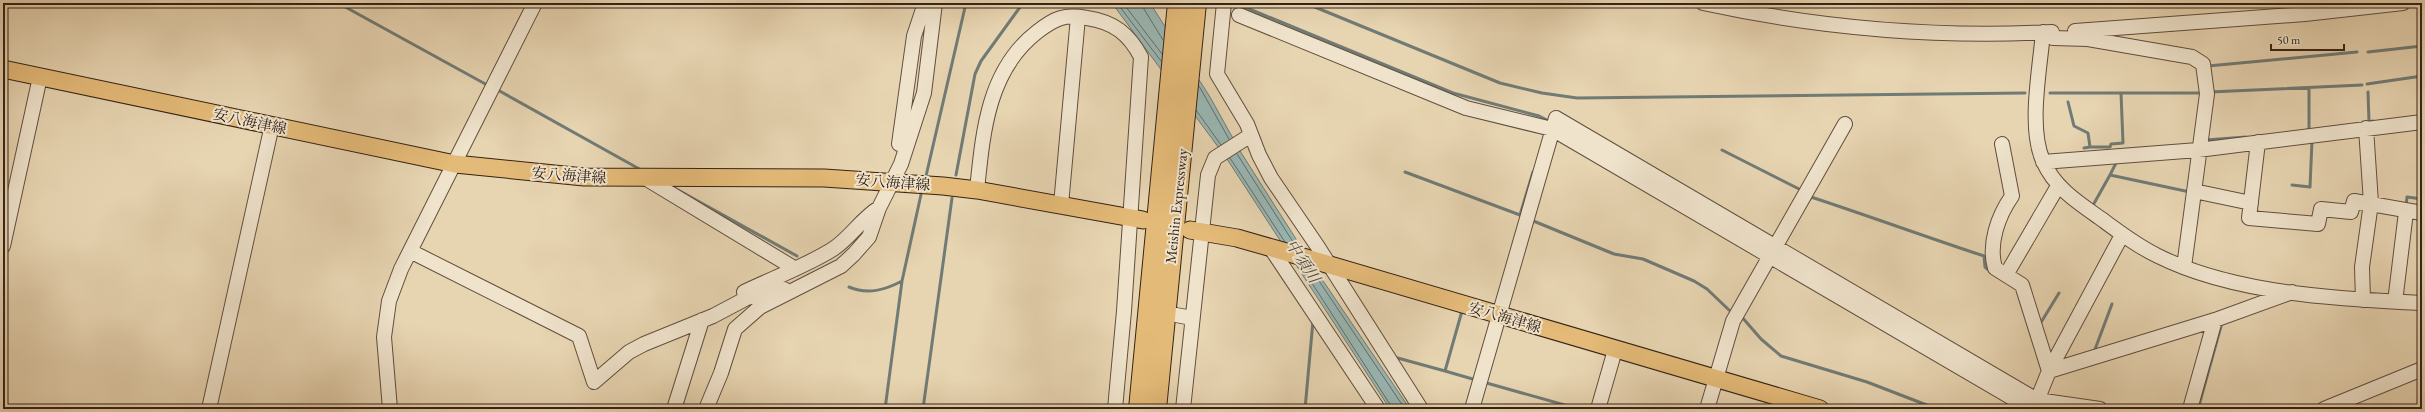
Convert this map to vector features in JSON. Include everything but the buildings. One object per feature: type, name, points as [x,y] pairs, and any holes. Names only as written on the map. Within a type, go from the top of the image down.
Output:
[{"type":"highway","name":"Meishin Expressway","points":[[1139,409],[1178,3]]},
{"type":"highway","name":"Meishin Expressway","points":[[1156,409],[1196,3]]},
{"type":"main road","name":"安八海津線","points":[[3,69],[455,164],[584,177],[824,178],[892,182],[978,190],[1136,218]]},
{"type":"main road","name":"安八海津線","points":[[1195,231],[1275,248],[1716,380],[1820,409]]},
{"type":"street","points":[[390,409],[384,337],[389,301],[401,269],[412,252],[535,3]]},
{"type":"street","points":[[892,182],[914,36],[925,3]]},
{"type":"street","points":[[412,252],[579,336],[594,382],[629,352],[707,318],[747,298],[794,287],[824,276],[854,254],[869,237],[879,208],[901,164],[924,92],[935,3]]},
{"type":"street","points":[[1224,3],[1217,74],[1248,137],[1271,178],[1420,409]]},
{"type":"street","points":[[1703,3],[1817,23],[1895,31],[2043,32],[2305,14],[2403,3]]},
{"type":"street","points":[[978,190],[980,160],[995,88],[1006,65],[1018,50],[1051,22],[1068,15],[1112,24],[1133,43],[1141,57],[1136,218],[1124,311],[1115,409]]},
{"type":"street","points":[[1239,15],[1466,108],[1552,130]]},
{"type":"street","points":[[1061,205],[1078,16]]},
{"type":"street","points":[[2043,32],[2052,38],[2088,39],[2192,58],[2203,64],[2207,94],[2198,150],[2184,267]]},
{"type":"street","points":[[2043,32],[2036,118],[2038,146],[2043,162],[2058,186],[2122,235],[2158,256],[2184,267],[2218,278],[2293,292],[2363,300],[2422,303]]},
{"type":"street","points":[[3,246],[40,77]]},
{"type":"street","points":[[1472,409],[1556,118],[1773,252],[2034,406],[2100,409]]},
{"type":"street","points":[[2043,162],[2198,150],[2422,122]]},
{"type":"street","points":[[1707,409],[1733,321],[1845,124]]},
{"type":"street","points":[[209,409],[272,125]]},
{"type":"street","points":[[2363,300],[2362,267],[2371,203],[2366,128]]},
{"type":"street","points":[[1183,409],[1192,318],[1195,231],[1208,175],[1215,158],[1248,137]]},
{"type":"street","points":[[2258,142],[2249,218],[2318,224],[2321,209],[2351,212],[2354,201],[2371,203],[2406,212],[2422,213]]},
{"type":"street","points":[[2002,144],[2012,196],[2000,213],[1992,256],[1995,268],[2022,285],[2049,371]]},
{"type":"street","points":[[646,178],[794,268]]},
{"type":"street","points":[[2006,275],[2058,186]]},
{"type":"street","points":[[2194,191],[2251,203]]},
{"type":"street","points":[[674,409],[707,318],[733,298],[832,250],[853,234],[872,212],[879,208]]},
{"type":"street","points":[[2395,302],[2406,212]]},
{"type":"street","points":[[2034,406],[2049,371],[2122,235]]},
{"type":"street","points":[[1275,248],[1370,403],[1378,409]]},
{"type":"street","points":[[706,409],[721,373],[735,329],[760,307],[794,287]]},
{"type":"street","points":[[2049,371],[2215,320],[2293,292]]},
{"type":"street","points":[[1124,311],[1139,312]]},
{"type":"street","points":[[1176,315],[1192,318]]},
{"type":"street","points":[[2190,409],[2215,320]]},
{"type":"street","points":[[1598,409],[1615,350]]},
{"type":"street","points":[[2324,409],[2422,369]]},
{"type":"water","name":"中須川","points":[[1112,3],[1150,3],[1210,97],[1240,151],[1317,272],[1410,409],[1390,409],[1227,159]]},
{"type":"waterway","points":[[338,3],[489,86]]},
{"type":"waterway","points":[[926,176],[966,3]]},
{"type":"waterway","points":[[956,175],[975,74],[981,61],[1023,3]]},
{"type":"waterway","points":[[1235,3],[1453,93],[1539,116],[1551,122]]},
{"type":"waterway","points":[[1305,3],[1500,83],[1542,93],[1577,98],[2025,93]]},
{"type":"waterway","points":[[2368,52],[2422,46]]},
{"type":"waterway","points":[[2208,66],[2357,52]]},
{"type":"waterway","points":[[2367,84],[2422,76]]},
{"type":"waterway","points":[[2210,92],[2362,85]]},
{"type":"waterway","points":[[2307,130],[2309,130],[2309,88]]},
{"type":"waterway","points":[[496,89],[643,171]]},
{"type":"waterway","points":[[2368,92],[2369,122],[2373,121]]},
{"type":"waterway","points":[[2050,93],[2202,93]]},
{"type":"waterway","points":[[2068,102],[2074,126],[2088,133],[2090,147],[2110,147],[2111,144],[2123,143],[2121,93]]},
{"type":"waterway","points":[[2205,140],[2246,137]]},
{"type":"waterway","points":[[2292,185],[2310,187],[2312,141]]},
{"type":"waterway","points":[[2084,148],[2090,147]]},
{"type":"waterway","points":[[1722,150],[1803,191]]},
{"type":"waterway","points":[[2110,175],[2116,163]]},
{"type":"waterway","points":[[1405,172],[1520,215],[1533,172]]},
{"type":"waterway","points":[[2092,207],[2110,175],[2190,192]]},
{"type":"waterway","points":[[669,185],[797,256]]},
{"type":"waterway","points":[[885,409],[902,281],[922,190]]},
{"type":"waterway","points":[[1810,199],[1811,197],[1984,256],[1985,267],[1990,271]]},
{"type":"waterway","points":[[2406,206],[2407,197],[2422,199]]},
{"type":"waterway","points":[[923,409],[952,198]]},
{"type":"waterway","points":[[1531,220],[1614,254],[1643,259],[1694,281],[1707,289],[1729,310]]},
{"type":"waterway","points":[[849,287],[863,291],[870,291],[883,289],[902,281]]},
{"type":"waterway","points":[[2040,324],[2059,293]]},
{"type":"waterway","points":[[2094,352],[2112,304]]},
{"type":"waterway","points":[[1394,357],[1445,371],[1462,311]]},
{"type":"waterway","points":[[1741,316],[1761,339],[1781,356],[1867,382],[1937,409]]},
{"type":"waterway","points":[[1305,409],[1313,321]]},
{"type":"waterway","points":[[2198,409],[2221,326]]},
{"type":"waterway","points":[[1445,371],[1476,380]]},
{"type":"waterway","points":[[1483,382],[1579,409]]},
{"type":"waterway","points":[[2005,409],[2009,401]]}]
